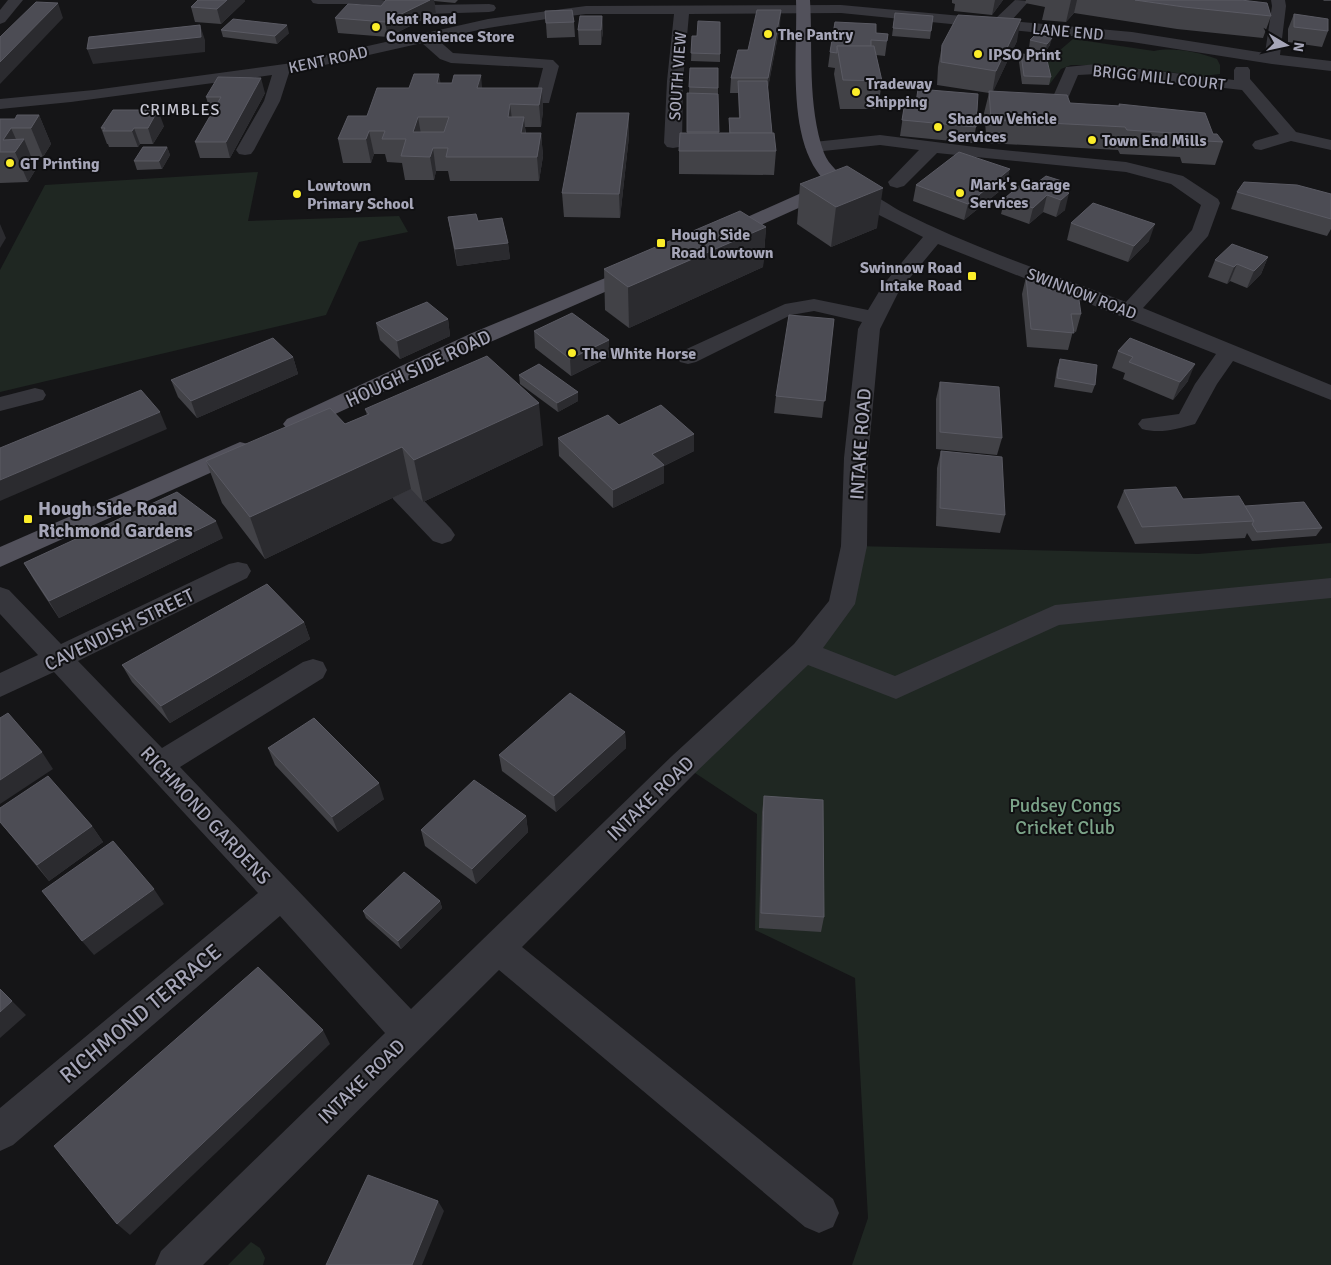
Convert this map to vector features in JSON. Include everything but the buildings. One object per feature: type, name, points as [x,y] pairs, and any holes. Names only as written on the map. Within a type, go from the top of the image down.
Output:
[{"type":"main road","points":[[700,245],[838,183],[824,170],[814,146],[806,108],[803,4]]},
{"type":"main road","name":"HOUGH SIDE ROAD","points":[[0,558],[265,438],[331,418],[480,338],[654,264]]},
{"type":"street","points":[[0,19],[16,0]]},
{"type":"street","points":[[318,0],[358,0]]},
{"type":"street","points":[[364,0],[377,4],[454,11],[485,4],[503,20]]},
{"type":"street","points":[[1272,59],[1279,6],[1278,0]]},
{"type":"street","points":[[998,24],[1022,1]]},
{"type":"street","name":"LANE END","points":[[803,4],[1132,37],[1272,59],[1331,66]]},
{"type":"street","name":"KENT ROAD","points":[[0,104],[51,100],[325,62],[425,37],[546,13],[643,5],[682,10],[803,4]]},
{"type":"street","name":"SOUTH VIEW","points":[[674,143],[675,81],[682,10]]},
{"type":"street","points":[[425,37],[446,56],[451,58],[547,63],[551,66],[543,99]]},
{"type":"street","points":[[1241,54],[1242,80],[1290,136]]},
{"type":"street","points":[[245,150],[272,101],[282,69]]},
{"type":"street","name":"BRIGG MILL COURT","points":[[1060,99],[1072,70],[1097,69],[1247,86]]},
{"type":"street","points":[[1262,144],[1290,136],[1331,145]]},
{"type":"street","points":[[814,146],[880,140],[983,154],[1126,167],[1178,180],[1211,203],[1201,232],[1129,310]]},
{"type":"street","points":[[897,182],[933,147]]},
{"type":"street","name":"SWINNOW ROAD","points":[[838,183],[881,210],[935,235],[1049,281],[1129,310],[1331,393]]},
{"type":"street","name":"INTAKE ROAD","points":[[176,1265],[682,765],[804,652],[842,604],[854,546],[856,458],[870,329],[890,289],[935,235]]},
{"type":"street","points":[[688,357],[785,310],[814,305],[875,318]]},
{"type":"street","points":[[1150,424],[1173,423],[1187,419],[1206,384],[1229,351]]},
{"type":"street","points":[[0,404],[35,395]]},
{"type":"street","points":[[402,493],[442,535]]},
{"type":"street","name":"CAVENDISH STREET","points":[[0,686],[238,571]]},
{"type":"street","points":[[804,652],[896,688],[1054,615],[1331,588]]},
{"type":"street","name":"RICHMOND GARDENS","points":[[0,597],[281,894],[410,1034]]},
{"type":"street","points":[[159,765],[313,670]]},
{"type":"street","name":"RICHMOND TERRACE","points":[[0,1132],[281,894]]},
{"type":"street","points":[[498,948],[819,1213]]},
{"type":"green space","points":[[1073,39],[1154,51],[1177,50],[1202,54],[1217,59],[1220,65],[1220,74],[1203,76],[1106,65],[1071,65],[1061,69],[1049,85],[1045,63]]},
{"type":"green space","points":[[258,172],[248,221],[399,216],[408,232],[359,242],[326,315],[0,392],[0,270],[45,185]]},
{"type":"green space","name":"Pudsey Congs Cricket Club","points":[[1331,543],[1331,1265],[852,1265],[868,1218],[855,978],[755,930],[757,814],[683,765],[842,605],[854,546],[1198,554]]},
{"type":"green space","points":[[251,1242],[260,1248],[265,1258],[263,1265],[228,1265]]},
{"type":"place","name":"Kent Road Convenience Store","points":[[376,27]]},
{"type":"place","name":"The Pantry","points":[[768,34]]},
{"type":"place","name":"IPSO Print","points":[[978,54]]},
{"type":"place","name":"Tradeway Shipping","points":[[856,92]]},
{"type":"place","name":"Shadow Vehicle Services","points":[[938,127]]},
{"type":"place","name":"Town End Mills","points":[[1092,140]]},
{"type":"place","name":"GT Printing","points":[[10,163]]},
{"type":"place","name":"Mark's Garage Services","points":[[960,193]]},
{"type":"place","name":"Lowtown Primary School","points":[[297,194]]},
{"type":"place","name":"Hough Side Road Lowtown","points":[[661,243]]},
{"type":"place","name":"Swinnow Road Intake Road","points":[[972,276]]},
{"type":"place","name":"The White Horse","points":[[572,353]]},
{"type":"place","name":"Hough Side Road Richmond Gardens","points":[[28,519]]},
{"type":"district","name":"CRIMBLES","points":[[180,109]]}]
